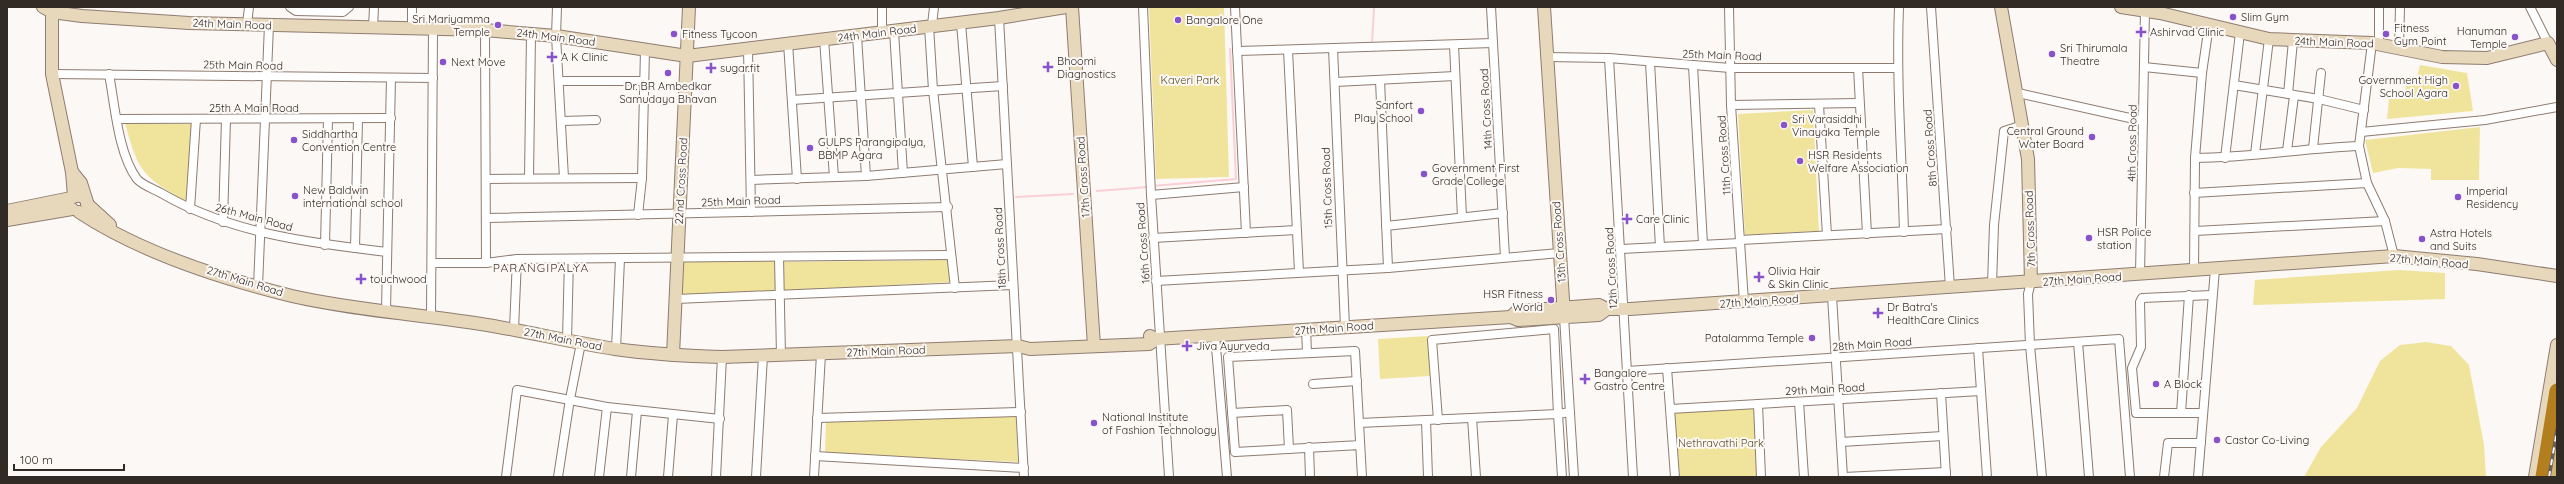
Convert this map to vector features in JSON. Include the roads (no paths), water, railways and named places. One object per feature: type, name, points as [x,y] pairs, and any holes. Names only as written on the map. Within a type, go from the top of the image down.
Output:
[{"type":"highway","points":[[2543,477],[2557,392]]},
{"type":"main road","points":[[2553,477],[2557,454]]},
{"type":"street","points":[[248,24],[249,7]]},
{"type":"street","points":[[290,7],[296,11],[318,9],[343,12],[349,7]]},
{"type":"street","points":[[373,28],[374,7]]},
{"type":"street","points":[[412,7],[412,29]]},
{"type":"street","points":[[557,7],[556,36],[562,121],[564,178]]},
{"type":"street","name":"22nd Cross Road","points":[[673,356],[689,7]]},
{"type":"street","points":[[882,7],[882,33]]},
{"type":"street","points":[[934,7],[930,26],[933,90],[944,169],[955,288]]},
{"type":"street","name":"24th Main Road","points":[[48,10],[113,19],[317,27],[485,30],[556,36],[687,56],[961,23],[1066,7]]},
{"type":"street","name":"17th Cross Road","points":[[1072,7],[1094,342]]},
{"type":"street","name":"16th Cross Road","points":[[1143,7],[1150,190],[1169,477]]},
{"type":"street","points":[[1234,7],[1246,232]]},
{"type":"street","name":"14th Cross Road","points":[[1491,7],[1505,257]]},
{"type":"street","name":"13th Cross Road","points":[[1544,7],[1574,477]]},
{"type":"street","name":"11th Cross Road","points":[[1728,7],[1732,105],[1744,302]]},
{"type":"street","points":[[1899,7],[1897,68],[1904,232]]},
{"type":"street","name":"8th Cross Road","points":[[1931,7],[1950,287]]},
{"type":"street","name":"7th Cross Road","points":[[2001,7],[2018,93],[2028,159],[2031,282],[2028,294],[2030,344],[2042,477]]},
{"type":"street","name":"24th Main Road","points":[[2122,7],[2160,10],[2209,25],[2269,39],[2375,44],[2442,56],[2487,58],[2548,43]]},
{"type":"street","points":[[2379,7],[2375,44],[2359,146],[2367,182],[2385,220],[2394,256]]},
{"type":"street","points":[[2399,48],[2400,7]]},
{"type":"street","points":[[2530,7],[2557,60]]},
{"type":"street","points":[[317,27],[318,9]]},
{"type":"street","points":[[48,10],[52,74],[78,203]]},
{"type":"street","name":"4th Cross Road","points":[[2140,275],[2145,10]]},
{"type":"street","name":"18th Cross Road","points":[[999,18],[1024,477]]},
{"type":"street","points":[[961,23],[973,167]]},
{"type":"street","points":[[258,286],[262,232],[269,25]]},
{"type":"street","points":[[2194,271],[2195,158],[2202,73],[2209,25]]},
{"type":"street","points":[[431,316],[433,264],[433,29]]},
{"type":"street","points":[[485,30],[486,179],[488,218],[486,263]]},
{"type":"street","points":[[894,31],[903,172]]},
{"type":"street","points":[[2225,158],[2240,33]]},
{"type":"street","points":[[529,178],[531,34]]},
{"type":"street","points":[[857,36],[866,176]]},
{"type":"street","points":[[824,39],[834,177]]},
{"type":"street","points":[[2255,154],[2269,39]]},
{"type":"street","points":[[2287,151],[2293,41]]},
{"type":"street","points":[[788,43],[797,179]]},
{"type":"street","points":[[1237,52],[1493,43]]},
{"type":"street","points":[[1454,44],[1462,217]]},
{"type":"street","points":[[748,48],[751,212]]},
{"type":"street","name":"15th Cross Road","points":[[1333,48],[1341,270],[1345,327]]},
{"type":"street","points":[[638,215],[642,178],[645,50]]},
{"type":"street","points":[[1288,50],[1299,272]]},
{"type":"street","name":"25th Main Road","points":[[1547,57],[1609,58],[1730,68],[1897,68]]},
{"type":"street","name":"12th Cross Road","points":[[1609,58],[1633,477]]},
{"type":"street","points":[[1650,62],[1660,247]]},
{"type":"street","points":[[1693,66],[1703,244]]},
{"type":"street","points":[[2144,67],[2202,73]]},
{"type":"street","points":[[1858,68],[1867,234]]},
{"type":"street","points":[[2313,148],[2321,73]]},
{"type":"street","name":"25th Main Road","points":[[52,74],[433,78]]},
{"type":"street","name":"26th Main Road","points":[[109,74],[122,147],[138,180],[190,209],[223,222],[325,245],[387,252]]},
{"type":"street","points":[[1335,82],[1455,76]]},
{"type":"street","points":[[386,310],[391,78]]},
{"type":"street","points":[[559,80],[644,81]]},
{"type":"street","points":[[1380,80],[1388,268]]},
{"type":"street","points":[[2234,85],[2291,95],[2319,98],[2364,110]]},
{"type":"street","points":[[792,100],[1003,86]]},
{"type":"street","points":[[2018,93],[2143,121]]},
{"type":"street","points":[[1732,105],[1819,105],[1859,103]]},
{"type":"street","points":[[1819,105],[1827,235]]},
{"type":"street","points":[[2361,132],[2485,120],[2557,107]]},
{"type":"street","name":"25th A Main Road","points":[[118,119],[390,118]]},
{"type":"street","points":[[190,209],[196,119]]},
{"type":"street","points":[[223,222],[226,119]]},
{"type":"street","points":[[325,245],[328,119]]},
{"type":"street","points":[[355,248],[358,119]]},
{"type":"street","points":[[562,121],[596,120]]},
{"type":"street","points":[[1992,285],[1994,225],[2004,131],[2023,125]]},
{"type":"street","points":[[2195,158],[2225,158],[2313,148],[2359,146]]},
{"type":"street","points":[[751,180],[866,176],[1007,164]]},
{"type":"street","points":[[486,179],[642,178]]},
{"type":"street","points":[[2194,193],[2367,182]]},
{"type":"street","points":[[1150,190],[1244,187]]},
{"type":"street","points":[[7,211],[78,203]]},
{"type":"street","points":[[7,220],[78,203]]},
{"type":"street","name":"27th Main Road","points":[[78,203],[103,228],[157,252],[258,286],[293,296],[514,329],[616,349],[673,356],[781,356],[1018,346],[1030,349],[1148,336],[1159,339],[1511,316],[1517,311],[1564,312],[1599,305],[1607,309],[1624,309],[1744,302],[2394,256],[2476,264],[2557,276]]},
{"type":"street","name":"25th Main Road","points":[[488,218],[948,207]]},
{"type":"street","points":[[1386,226],[1503,213]]},
{"type":"street","points":[[2195,231],[2385,220]]},
{"type":"street","points":[[1153,238],[1296,230]]},
{"type":"street","points":[[1621,249],[1827,235],[1947,230]]},
{"type":"street","points":[[1156,281],[1388,268],[1560,253]]},
{"type":"street","points":[[433,264],[486,263],[517,259],[951,255]]},
{"type":"street","points":[[779,257],[781,296],[781,356]]},
{"type":"street","points":[[514,329],[517,259]]},
{"type":"street","points":[[567,340],[569,259]]},
{"type":"street","points":[[616,349],[620,259]]},
{"type":"street","points":[[2198,477],[2215,269]]},
{"type":"street","points":[[676,299],[781,296],[1013,285]]},
{"type":"street","points":[[2203,413],[2136,413],[2132,368],[2141,346],[2141,299],[2212,294]]},
{"type":"street","points":[[1832,296],[1844,477],[1946,474],[1941,393]]},
{"type":"street","points":[[2181,413],[2189,296]]},
{"type":"street","points":[[1306,329],[1307,353]]},
{"type":"street","points":[[1438,420],[1432,340],[1554,329],[1562,477]]},
{"type":"street","points":[[1215,335],[1227,477]]},
{"type":"street","name":"28th Main Road","points":[[1627,371],[2119,339],[2130,477]]},
{"type":"street","points":[[2078,342],[2089,477]]},
{"type":"street","points":[[558,477],[570,399],[581,343]]},
{"type":"street","points":[[2535,477],[2557,345]]},
{"type":"street","points":[[1978,348],[1987,477]]},
{"type":"street","points":[[1360,445],[1235,452],[1228,356],[1355,351],[1362,477]]},
{"type":"street","points":[[814,477],[821,354]]},
{"type":"street","points":[[756,477],[762,356]]},
{"type":"street","points":[[716,477],[722,357]]},
{"type":"street","points":[[1667,368],[1675,477]]},
{"type":"street","points":[[1313,384],[1357,381]]},
{"type":"street","points":[[506,477],[517,390],[607,407],[720,419]]},
{"type":"street","name":"29th Main Road","points":[[1670,409],[1981,391]]},
{"type":"street","points":[[1798,402],[1804,477]]},
{"type":"street","points":[[1758,404],[1761,477]]},
{"type":"street","points":[[599,477],[607,407]]},
{"type":"street","points":[[1232,413],[1287,410],[1289,449]]},
{"type":"street","points":[[631,477],[637,411]]},
{"type":"street","points":[[817,418],[1021,412]]},
{"type":"street","points":[[1359,423],[1558,414],[1570,412]]},
{"type":"street","points":[[668,477],[674,415]]},
{"type":"street","points":[[1472,418],[1476,477]]},
{"type":"street","points":[[1426,420],[1428,477]]},
{"type":"street","points":[[1841,442],[1943,436]]},
{"type":"street","points":[[2164,477],[2168,443],[2201,443]]},
{"type":"street","points":[[1309,448],[1310,477]]},
{"type":"street","points":[[815,456],[1024,468]]},
{"type":"waterway","points":[[1372,44],[1374,7]]},
{"type":"waterway","points":[[1152,186],[1236,179],[1230,49]]},
{"type":"waterway","points":[[1097,191],[1148,187]]},
{"type":"waterway","points":[[1016,197],[1073,194]]},
{"type":"railway","points":[[2549,477],[2557,430]]},
{"type":"place","name":"Slim Gym","points":[[2233,17]]},
{"type":"place","name":"Bangalore One","points":[[1178,20]]},
{"type":"place","name":"Sri Mariyamma Temple","points":[[498,25]]},
{"type":"place","name":"Ashirvad Clinic","points":[[2141,32]]},
{"type":"place","name":"Fitness Tycoon","points":[[674,34]]},
{"type":"place","name":"Fitness Gym Point","points":[[2386,34]]},
{"type":"place","name":"Hanuman Temple","points":[[2515,37]]},
{"type":"place","name":"Sri Thirumala Theatre","points":[[2052,54]]},
{"type":"place","name":"A K Clinic","points":[[552,57]]},
{"type":"place","name":"Next Move","points":[[443,62]]},
{"type":"place","name":"Bhoomi Diagnostics","points":[[1048,67]]},
{"type":"place","name":"sugar.fit","points":[[711,68]]},
{"type":"place","name":"Dr. BR Ambedkar Samudaya Bhavan","points":[[668,73]]},
{"type":"place","name":"Government High School Agara","points":[[2456,86]]},
{"type":"place","name":"Sanfort Play School","points":[[1421,111]]},
{"type":"place","name":"Sri Varasiddhi Vinayaka Temple","points":[[1784,125]]},
{"type":"place","name":"Central Ground Water Board","points":[[2092,137]]},
{"type":"place","name":"Siddhartha Convention Centre","points":[[294,140]]},
{"type":"place","name":"GULPS Parangipalya, BBMP Agara","points":[[810,148]]},
{"type":"place","name":"HSR Residents Welfare Association","points":[[1800,161]]},
{"type":"place","name":"Government First Grade College","points":[[1424,174]]},
{"type":"place","name":"New Baldwin international school","points":[[295,196]]},
{"type":"place","name":"Imperial Residency","points":[[2458,197]]},
{"type":"place","name":"Care Clinic","points":[[1627,219]]},
{"type":"place","name":"HSR Police station","points":[[2089,238]]},
{"type":"place","name":"Astra Hotels and Suits","points":[[2422,239]]},
{"type":"place","name":"Olivia Hair & Skin Clinic","points":[[1759,277]]},
{"type":"place","name":"touchwood","points":[[361,279]]},
{"type":"place","name":"HSR Fitness World","points":[[1551,300]]},
{"type":"place","name":"Dr Batra's HealthCare Clinics","points":[[1878,313]]},
{"type":"place","name":"Patalamma Temple","points":[[1812,338]]},
{"type":"place","name":"Jiva Ayurveda","points":[[1187,346]]},
{"type":"place","name":"Bangalore Gastro Centre","points":[[1585,379]]},
{"type":"place","name":"A Block","points":[[2156,384]]},
{"type":"place","name":"National Institute of Fashion Technology","points":[[1094,423]]},
{"type":"place","name":"Castor Co-Living","points":[[2217,440]]},
{"type":"district","name":"PARANGIPALYA","points":[[541,267]]},
{"type":"park label","name":"Kaveri Park","points":[[1190,80]]},
{"type":"park label","name":"Nethravathi Park","points":[[1721,443]]}]
